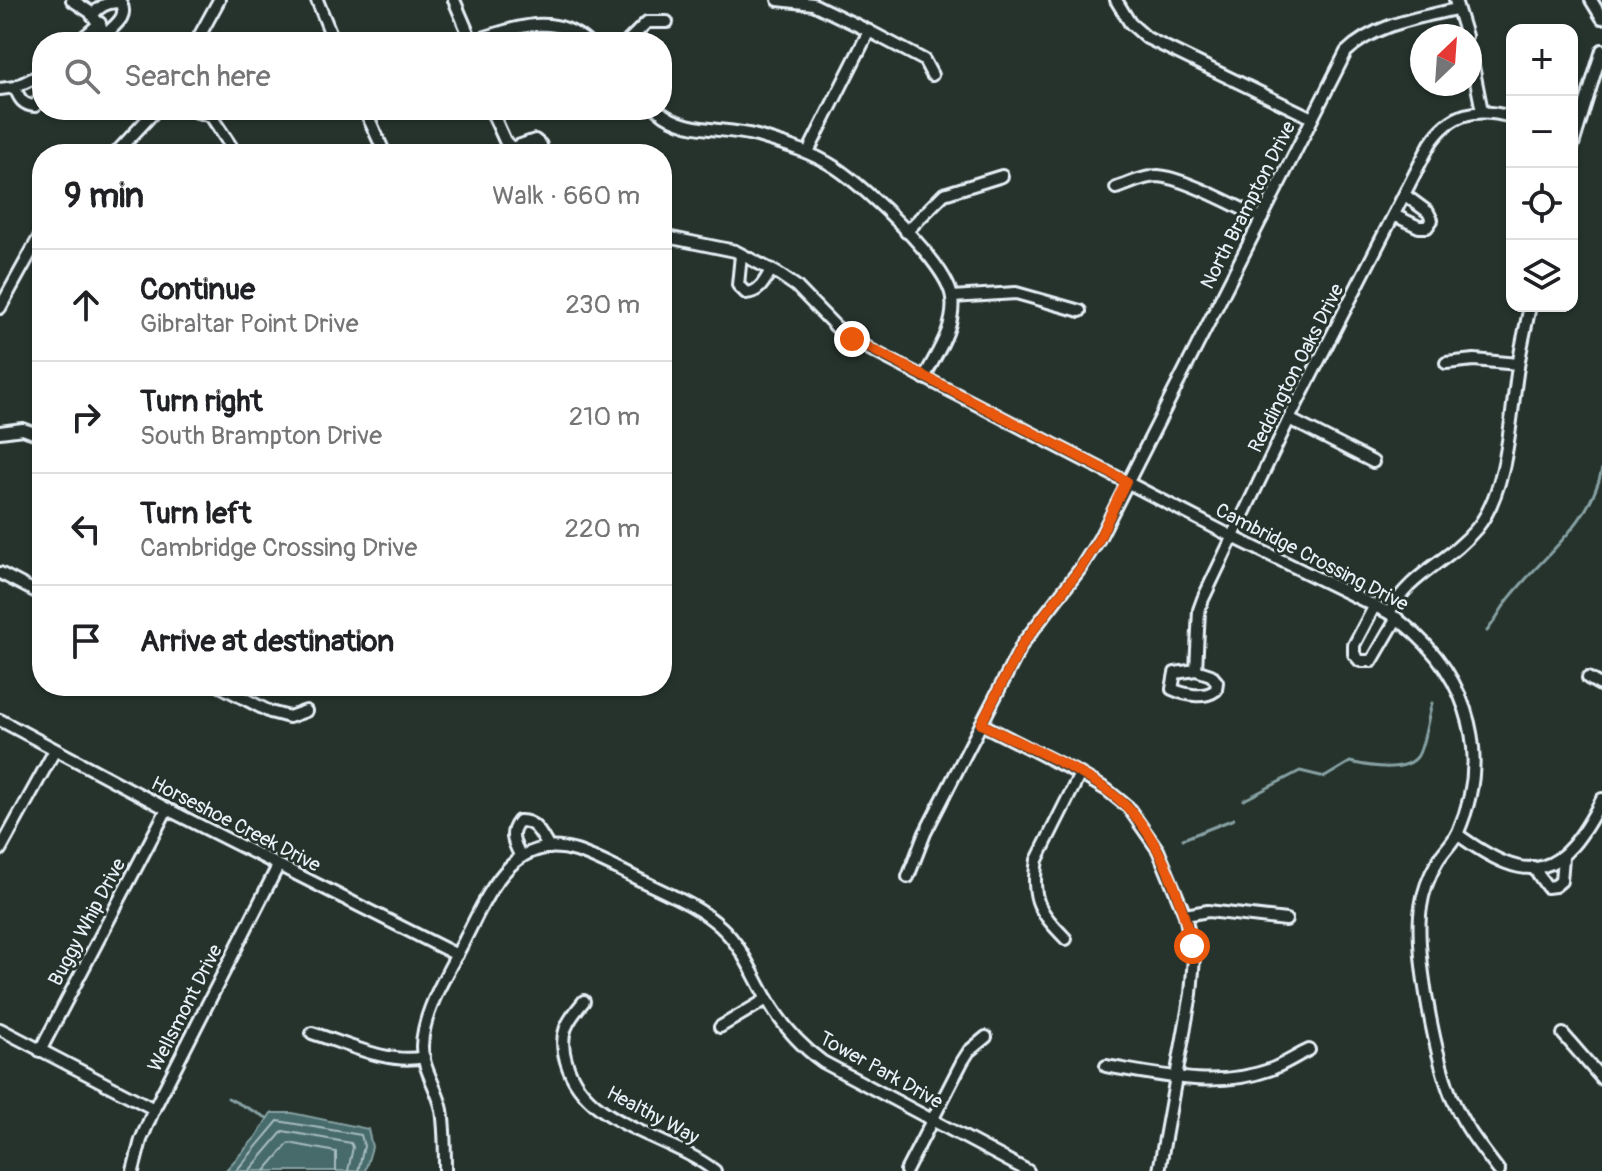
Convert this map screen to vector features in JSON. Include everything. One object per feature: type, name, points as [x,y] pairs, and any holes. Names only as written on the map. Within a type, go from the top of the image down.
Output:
[{"type":"street","points":[[72,0],[96,19],[105,32]]},
{"type":"street","points":[[86,32],[107,2],[116,0],[121,3],[124,13],[113,32]]},
{"type":"street","points":[[201,32],[219,0]]},
{"type":"street","points":[[317,0],[330,32]]},
{"type":"street","points":[[454,0],[468,32]]},
{"type":"street","points":[[778,0],[813,4],[869,31],[924,60],[932,75]]},
{"type":"street","points":[[1116,0],[1130,23],[1147,38],[1312,118]]},
{"type":"street","points":[[1591,0],[1602,18]]},
{"type":"street","points":[[1456,4],[1462,24]]},
{"type":"street","name":"North Brampton Drive","points":[[908,877],[925,833],[1023,643],[1099,539],[1340,61],[1358,40],[1380,29],[1456,4]]},
{"type":"street","points":[[637,32],[647,22],[667,22]]},
{"type":"street","points":[[506,32],[536,23],[552,24],[573,32]]},
{"type":"street","points":[[808,152],[869,31]]},
{"type":"street","points":[[1578,124],[1602,50]]},
{"type":"street","points":[[0,89],[32,80]]},
{"type":"street","points":[[15,87],[20,100],[32,106]]},
{"type":"street","points":[[1479,96],[1482,111],[1506,116]]},
{"type":"street","name":"Reddington Oaks Drive","points":[[1196,670],[1199,610],[1289,419],[1438,132],[1456,118],[1482,111]]},
{"type":"street","points":[[672,118],[686,127],[752,134],[808,152],[856,183],[906,232],[936,263],[948,281],[952,297],[949,326],[924,378]]},
{"type":"street","points":[[124,144],[147,120]]},
{"type":"street","points":[[214,120],[229,144]]},
{"type":"street","points":[[370,120],[380,144]]},
{"type":"street","points":[[497,120],[510,144]]},
{"type":"street","points":[[906,232],[944,194],[1002,176]]},
{"type":"street","points":[[1116,188],[1160,176],[1187,184],[1262,218]]},
{"type":"street","points":[[1394,215],[1419,227],[1430,224],[1431,216],[1405,195]]},
{"type":"street","name":"Cambridge Crossing Drive","points":[[672,238],[741,255],[771,270],[796,286],[852,339],[1233,537],[1393,616],[1412,629],[1453,678],[1472,735],[1474,773],[1472,793],[1457,834],[1437,861],[1423,893],[1419,930],[1421,962],[1440,1061],[1453,1102],[1499,1171]]},
{"type":"street","points":[[0,308],[32,248]]},
{"type":"street","points":[[741,255],[738,285],[746,293],[754,293],[761,288],[771,270]]},
{"type":"street","points":[[952,297],[1016,293],[1080,311]]},
{"type":"street","points":[[1374,607],[1354,645],[1354,654],[1360,661],[1372,661],[1408,585],[1455,551],[1479,526],[1491,505],[1503,463],[1529,312]]},
{"type":"street","points":[[1446,363],[1474,360],[1518,364]]},
{"type":"street","points":[[1289,419],[1373,462]]},
{"type":"street","points":[[0,432],[23,429],[32,432]]},
{"type":"street","points":[[0,573],[32,590]]},
{"type":"street","points":[[1588,678],[1602,686]]},
{"type":"street","points":[[239,696],[270,712],[289,717],[306,711]]},
{"type":"street","name":"Horseshoe Creek Drive","points":[[0,720],[167,809],[457,955]]},
{"type":"street","points":[[981,724],[1080,774],[1118,798],[1145,827],[1185,915],[1194,968],[1159,1171]]},
{"type":"street","points":[[0,850],[55,750]]},
{"type":"street","points":[[1066,939],[1038,908],[1035,871],[1037,860],[1080,774]]},
{"type":"street","points":[[1457,834],[1509,865],[1533,867],[1550,864],[1563,857],[1579,841],[1602,799]]},
{"type":"street","name":"Buggy Whip Drive","points":[[40,1051],[167,809]]},
{"type":"street","points":[[521,857],[512,839],[512,832],[519,821],[536,826],[549,848]]},
{"type":"street","name":"Tower Park Drive","points":[[445,1171],[442,1109],[422,1048],[433,1003],[498,878],[521,857],[549,848],[585,854],[710,918],[723,929],[748,964],[767,999],[799,1045],[823,1062],[1028,1171]]},
{"type":"street","points":[[1533,867],[1547,887],[1555,886],[1561,881],[1563,857]]},
{"type":"street","name":"Wellsmont Drive","points":[[133,1171],[154,1109],[278,866]]},
{"type":"street","points":[[1185,915],[1208,911],[1286,920]]},
{"type":"street","points":[[720,1027],[767,999]]},
{"type":"street","name":"Healthy Way","points":[[584,1001],[568,1020],[562,1035],[567,1067],[582,1093],[604,1112],[694,1157],[715,1171]]},
{"type":"street","points":[[0,1029],[154,1109]]},
{"type":"street","points":[[312,1033],[394,1060],[424,1057]]},
{"type":"street","points":[[1563,1034],[1602,1079]]},
{"type":"street","points":[[906,1171],[969,1051],[986,1037]]},
{"type":"street","points":[[1106,1066],[1177,1078],[1213,1080],[1272,1069],[1309,1050]]},
{"type":"water","points":[[271,1113],[292,1113],[368,1129],[372,1147],[365,1171],[225,1171],[256,1137]]},
{"type":"waterway","points":[[1487,631],[1508,599],[1577,522],[1588,506],[1602,469]]},
{"type":"waterway","points":[[1244,800],[1300,771],[1325,777],[1350,762],[1385,767],[1411,762],[1422,747],[1432,703]]},
{"type":"waterway","points":[[1183,839],[1234,819]]},
{"type":"waterway","points":[[228,1098],[267,1118]]},
{"type":"route","points":[[852,339],[1126,481],[1099,539],[1023,643],[981,724],[1080,774],[1128,807],[1145,827],[1158,850],[1185,915],[1192,946]]}]
